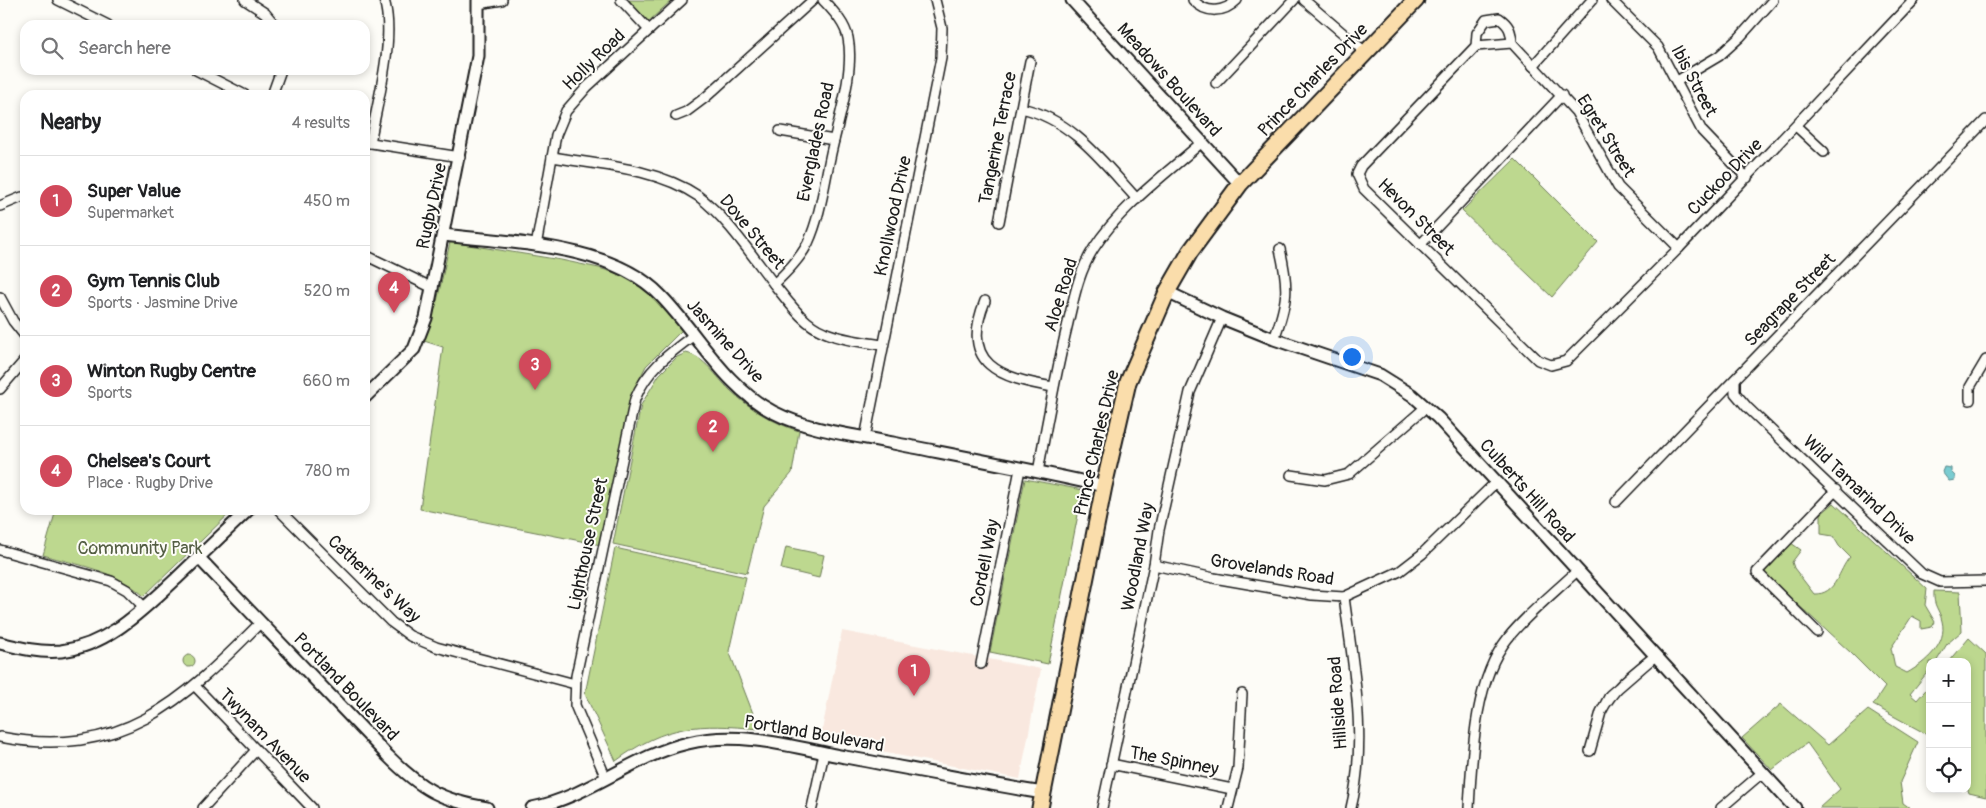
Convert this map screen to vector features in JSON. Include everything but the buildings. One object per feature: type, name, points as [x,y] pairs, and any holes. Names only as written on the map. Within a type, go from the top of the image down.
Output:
[{"type":"highway","name":"Prince Charles Drive","points":[[1041,801],[1104,486],[1128,382],[1167,292],[1190,252],[1240,184],[1416,0]]},
{"type":"street","points":[[58,0],[98,20]]},
{"type":"street","points":[[245,0],[265,13],[271,20]]},
{"type":"street","points":[[370,128],[388,42],[388,21],[384,0]]},
{"type":"street","points":[[478,2],[502,0]]},
{"type":"street","points":[[621,0],[649,30]]},
{"type":"street","name":"Holly Road","points":[[536,246],[559,128],[571,104],[682,0]]},
{"type":"street","points":[[676,116],[686,112],[706,97],[813,0]]},
{"type":"street","name":"Everglades Road","points":[[774,284],[799,257],[812,234],[847,75],[848,42],[841,22],[823,0]]},
{"type":"street","name":"Knollwood Drive","points":[[865,438],[942,58],[942,28],[935,0]]},
{"type":"street","name":"Meadows Boulevard","points":[[1072,0],[1240,184]]},
{"type":"street","points":[[1193,0],[1204,9],[1212,11],[1230,7],[1237,0]]},
{"type":"street","points":[[1216,83],[1294,0]]},
{"type":"street","points":[[1304,0],[1365,52]]},
{"type":"street","points":[[1533,66],[1592,0]]},
{"type":"street","name":"Ibis Street","points":[[1611,0],[1658,47],[1702,131],[1746,178]]},
{"type":"street","points":[[1677,81],[1719,56],[1740,37],[1773,0]]},
{"type":"street","name":"Cuckoo Drive","points":[[1551,365],[1566,361],[1679,248],[1914,0]]},
{"type":"street","name":"Rugby Drive","points":[[370,392],[416,346],[433,288],[460,157],[478,56],[478,2]]},
{"type":"street","name":"Hevon Street","points":[[1512,43],[1510,27],[1498,18],[1486,20],[1480,27],[1476,46],[1361,166],[1357,174],[1364,189],[1420,245],[1538,360],[1551,365]]},
{"type":"street","points":[[1476,46],[1512,43]]},
{"type":"street","name":"Egret Street","points":[[1512,43],[1576,112],[1618,188],[1679,248]]},
{"type":"street","name":"Tangerine Terrace","points":[[999,222],[1030,61]]},
{"type":"street","points":[[206,75],[235,90]]},
{"type":"street","points":[[274,90],[279,75]]},
{"type":"street","points":[[1420,245],[1562,95]]},
{"type":"street","points":[[1020,108],[1042,114],[1071,130],[1137,199]]},
{"type":"street","name":"Seagrape Street","points":[[1616,502],[1986,120]]},
{"type":"street","points":[[1796,126],[1824,152]]},
{"type":"street","points":[[780,131],[834,140]]},
{"type":"street","points":[[370,142],[460,157]]},
{"type":"street","name":"Aloe Road","points":[[1038,472],[1054,387],[1082,272],[1100,240],[1137,199],[1202,142]]},
{"type":"street","name":"Dove Street","points":[[552,157],[650,176],[684,187],[718,214],[797,312],[818,329],[840,337],[883,345]]},
{"type":"street","points":[[0,206],[20,198]]},
{"type":"street","name":"Jasmine Drive","points":[[444,235],[536,246],[606,262],[636,275],[663,298],[738,385],[765,407],[802,424],[1104,486]]},
{"type":"street","points":[[1274,339],[1284,312],[1287,280],[1280,249]]},
{"type":"street","points":[[370,257],[433,288]]},
{"type":"street","name":"Culberts Hill Road","points":[[1167,292],[1222,318],[1274,339],[1380,375],[1426,407],[1796,808]]},
{"type":"street","points":[[0,297],[2,309],[20,330]]},
{"type":"street","points":[[985,301],[977,328],[979,344],[987,362],[1000,374],[1016,380],[1054,387]]},
{"type":"street","name":"Woodland Way","points":[[1102,808],[1154,565],[1159,530],[1190,392],[1222,318]]},
{"type":"street","name":"Lighthouse Street","points":[[606,778],[576,710],[574,699],[575,684],[635,399],[644,379],[655,366],[694,335]]},
{"type":"street","points":[[1970,400],[1970,387],[1986,360]]},
{"type":"street","points":[[0,389],[20,366]]},
{"type":"street","name":"Wild Tamarind Drive","points":[[1735,380],[1735,393],[1747,407],[1922,574],[1940,582],[1986,581]]},
{"type":"street","points":[[1291,475],[1325,480],[1350,474],[1426,407]]},
{"type":"street","name":"Cordell Way","points":[[981,664],[1020,469]]},
{"type":"street","name":"Grovelands Road","points":[[1154,565],[1214,578],[1312,595],[1344,597],[1407,566],[1422,554],[1496,482]]},
{"type":"street","points":[[1817,632],[1757,572],[1836,490]]},
{"type":"street","points":[[0,643],[38,651],[69,649],[111,633],[145,608],[243,515]]},
{"type":"street","name":"Catherine's Way","points":[[284,515],[391,622],[410,636],[436,647],[575,684]]},
{"type":"street","points":[[0,550],[111,581],[127,590],[145,608]]},
{"type":"street","name":"Portland Boulevard","points":[[199,558],[388,756],[414,780],[435,794],[488,808]]},
{"type":"street","points":[[1469,808],[1479,702],[1491,669],[1507,638],[1577,571]]},
{"type":"street","name":"Hillside Road","points":[[1344,597],[1358,700],[1358,746],[1351,808]]},
{"type":"street","points":[[0,737],[45,743],[99,736],[148,717],[195,686],[260,623]]},
{"type":"street","points":[[1590,750],[1601,712],[1610,695],[1655,656]]},
{"type":"street","name":"Twynam Avenue","points":[[195,686],[312,808]]},
{"type":"street","points":[[1228,808],[1238,768],[1242,694]]},
{"type":"street","name":"Portland Boulevard","points":[[532,808],[566,798],[657,752],[715,738],[753,739],[824,752],[1041,801]]},
{"type":"street","points":[[203,808],[256,750]]},
{"type":"street","points":[[812,808],[824,752]]},
{"type":"street","name":"The Spinney","points":[[1111,764],[1232,789]]},
{"type":"street","points":[[1721,808],[1762,773]]},
{"type":"shaded area","points":[[842,631],[1041,669],[1020,779],[820,740]]},
{"type":"green space","points":[[629,0],[672,0],[648,22]]},
{"type":"green space","points":[[1515,159],[1598,242],[1552,297],[1462,211]]},
{"type":"green space","points":[[450,242],[561,260],[629,277],[654,296],[682,330],[646,366],[631,395],[601,545],[420,509],[443,347],[424,341],[436,306]]},
{"type":"green space","points":[[686,353],[705,363],[730,390],[754,409],[771,420],[799,431],[792,473],[764,506],[747,573],[613,544],[641,405],[659,375],[677,357]]},
{"type":"green space","points":[[1025,479],[1083,490],[1048,664],[990,652]]},
{"type":"green space","points":[[1834,503],[1927,589],[1925,605],[1935,622],[1932,627],[1921,629],[1921,621],[1912,616],[1891,648],[1895,667],[1907,673],[1926,660],[1926,674],[1910,694],[1917,700],[1926,690],[1926,734],[1873,705],[1885,687],[1850,652],[1761,571],[1791,543],[1801,550],[1792,562],[1794,568],[1814,594],[1828,590],[1836,581],[1850,557],[1839,546],[1833,536],[1821,534],[1821,514]]},
{"type":"green space","name":"Community Park","points":[[55,515],[228,515],[144,596],[133,587],[109,575],[43,555]]},
{"type":"green space","points":[[786,547],[824,555],[819,578],[781,569]]},
{"type":"green space","points":[[615,548],[746,577],[729,651],[759,729],[718,726],[684,729],[667,733],[651,740],[616,761],[585,694]]},
{"type":"green space","points":[[1934,591],[1960,592],[1962,631],[1947,644],[1938,658],[1928,658],[1938,645],[1943,629],[1941,617],[1934,601]]},
{"type":"green space","points":[[1969,638],[1986,654],[1986,797],[1969,793],[1971,793],[1971,658],[1952,658]]},
{"type":"green space","points":[[187,655],[191,655],[195,661],[191,667],[187,667],[183,663],[183,659]]},
{"type":"green space","points":[[1781,704],[1828,745],[1868,710],[1918,742],[1900,782],[1903,803],[1910,808],[1819,808],[1840,789],[1807,743],[1772,770],[1742,738]]},
{"type":"water","points":[[1944,467],[1951,468],[1955,480],[1949,481],[1942,472]]},
{"type":"place","name":"Chelsea's Court","points":[[394,313]]},
{"type":"place","name":"Winton Rugby Centre","points":[[535,390]]},
{"type":"place","name":"Gym Tennis Club","points":[[713,452]]},
{"type":"place","name":"Super Value","points":[[914,696]]}]
